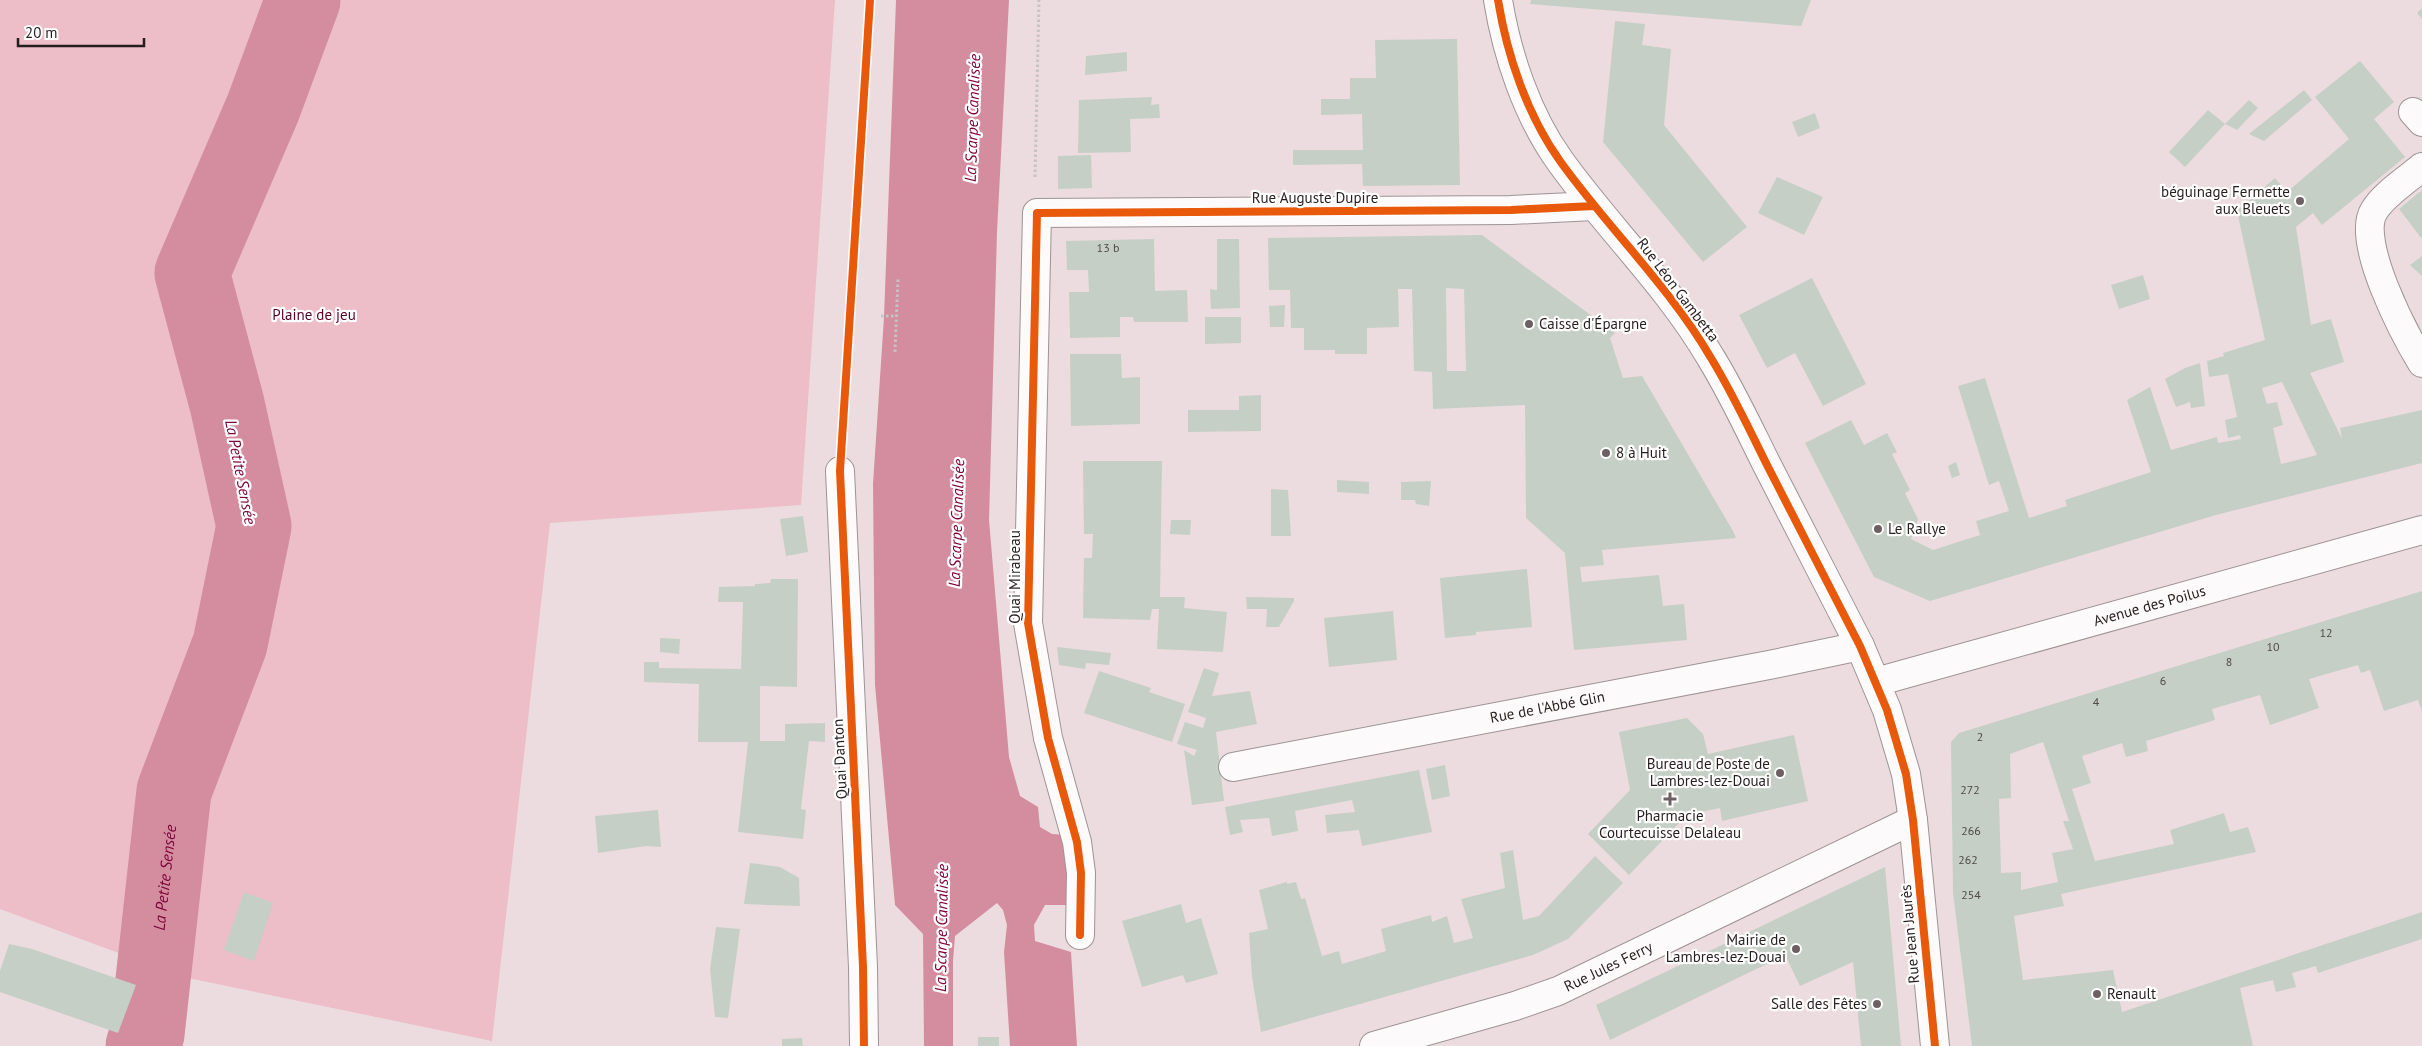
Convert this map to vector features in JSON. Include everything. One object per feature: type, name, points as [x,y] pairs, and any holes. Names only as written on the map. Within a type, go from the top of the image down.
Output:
[{"type":"street","name":"Rue Léon Gambetta","points":[[1498,0],[1508,48],[1534,115],[1559,160],[1681,312],[1711,358],[1860,646],[1876,682]]},
{"type":"street","points":[[2422,167],[2381,202],[2369,222],[2369,239],[2373,256],[2401,327],[2422,363]]},
{"type":"street","name":"Rue Auguste Dupire","points":[[1037,213],[1510,210],[1594,206]]},
{"type":"street","name":"Quai Mirabeau","points":[[1037,213],[1028,623],[1048,738],[1077,842],[1081,873],[1080,935]]},
{"type":"street","name":"Quai Danton","points":[[840,471],[863,967],[864,1046]]},
{"type":"street","name":"Avenue des Poilus","points":[[1876,682],[2422,530]]},
{"type":"street","name":"Rue de l'Abbé Glin","points":[[1233,767],[1860,646]]},
{"type":"street","name":"Rue Jean Jaurès","points":[[1876,682],[1901,751],[1913,820],[1935,1046]]},
{"type":"street","name":"Rue Jules Ferry","points":[[1374,1046],[1515,1006],[1558,991],[1913,820]]},
{"type":"path","points":[[1037,213],[1035,166],[1039,0]]},
{"type":"path","points":[[895,352],[898,278]]},
{"type":"path","points":[[881,316],[895,316]]},
{"type":"green space","name":"Plaine de jeu","points":[[0,0],[835,0],[801,505],[550,523],[492,1041],[183,977],[0,909]]},
{"type":"water","name":"La Scarpe Canalisée","points":[[896,0],[1009,0],[997,232],[989,520],[1009,757],[1020,796],[1038,807],[1040,827],[1052,834],[1067,835],[1068,905],[1045,905],[1034,925],[1035,941],[1071,952],[1077,1046],[1010,1046],[1004,952],[1007,925],[1003,910],[997,903],[955,936],[953,962],[953,1046],[924,1046],[923,934],[895,905],[875,685],[873,484],[884,317]]},
{"type":"building","points":[[1531,0],[1811,0],[1801,26],[1530,4]]},
{"type":"building","points":[[2422,8],[2422,19],[2417,13]]},
{"type":"building","points":[[1615,21],[1645,24],[1642,45],[1671,49],[1664,125],[1747,227],[1703,262],[1603,142]]},
{"type":"building","points":[[1457,39],[1460,185],[1363,186],[1362,164],[1293,165],[1293,150],[1363,150],[1362,114],[1321,115],[1321,99],[1350,99],[1350,78],[1376,78],[1375,40]]},
{"type":"building","points":[[1127,52],[1127,71],[1085,75],[1086,56]]},
{"type":"building","points":[[2360,61],[2394,102],[2374,119],[2405,157],[2322,225],[2313,213],[2296,227],[2311,325],[2331,319],[2344,362],[2310,373],[2342,439],[2340,428],[2422,410],[2422,463],[2216,515],[1930,601],[1874,577],[1805,443],[1851,420],[1864,445],[1887,433],[1897,452],[1892,454],[1910,490],[1905,493],[1918,519],[1911,539],[1933,550],[1980,535],[1976,521],[2009,511],[1999,481],[1989,485],[1958,386],[1985,378],[2029,518],[2067,506],[2065,500],[2151,472],[2127,400],[2150,387],[2171,450],[2217,437],[2218,443],[2241,439],[2240,435],[2228,438],[2225,420],[2237,417],[2228,374],[2209,377],[2207,361],[2224,356],[2223,353],[2265,340],[2237,211],[2275,178],[2287,192],[2349,139],[2315,97]],"holes":[[[2282,382],[2317,455],[2281,464],[2273,428],[2283,425],[2277,402],[2267,404],[2262,388]]]},
{"type":"building","points":[[2304,90],[2312,100],[2264,141],[2249,134]]},
{"type":"building","points":[[1152,97],[1151,105],[1159,104],[1160,118],[1130,119],[1131,152],[1078,153],[1079,100]]},
{"type":"building","points":[[2249,100],[2258,108],[2237,130],[2225,124]]},
{"type":"building","points":[[2208,110],[2225,124],[2185,167],[2169,152]]},
{"type":"building","points":[[1815,113],[1820,128],[1798,137],[1792,122]]},
{"type":"building","points":[[1091,155],[1092,188],[1058,189],[1058,156]]},
{"type":"building","points":[[1777,177],[1823,197],[1804,235],[1758,213]]},
{"type":"building","points":[[2422,190],[2422,239],[2399,209]]},
{"type":"building","points":[[1482,235],[1615,333],[1610,338],[1623,378],[1642,376],[1736,538],[1602,550],[1604,565],[1580,567],[1582,582],[1659,575],[1663,606],[1684,604],[1687,640],[1574,650],[1565,553],[1526,518],[1525,405],[1433,409],[1432,372],[1414,371],[1412,289],[1398,289],[1399,327],[1367,328],[1367,354],[1335,354],[1335,350],[1304,350],[1304,328],[1291,328],[1290,290],[1269,290],[1268,238]],"holes":[[[1446,288],[1464,289],[1466,371],[1447,371]]]},
{"type":"building","points":[[1154,239],[1155,291],[1187,290],[1188,322],[1134,322],[1133,317],[1120,317],[1120,337],[1070,338],[1069,292],[1089,292],[1088,270],[1067,270],[1066,241]]},
{"type":"building","points":[[1217,239],[1239,239],[1240,308],[1211,309],[1210,289],[1217,290]]},
{"type":"building","points":[[2422,256],[2422,276],[2410,265]]},
{"type":"building","points":[[2143,275],[2150,299],[2119,309],[2111,285]]},
{"type":"building","points":[[1812,278],[1866,384],[1823,406],[1795,353],[1767,368],[1739,315]]},
{"type":"building","points":[[1285,305],[1284,327],[1270,327],[1269,306]]},
{"type":"building","points":[[1205,317],[1241,317],[1241,343],[1205,344]]},
{"type":"building","points":[[1070,354],[1121,354],[1122,378],[1140,377],[1140,424],[1071,426]]},
{"type":"building","points":[[2200,363],[2205,406],[2191,408],[2190,402],[2176,407],[2165,379],[2185,368]]},
{"type":"building","points":[[1261,395],[1261,431],[1188,432],[1188,410],[1239,410],[1239,396]]},
{"type":"building","points":[[1083,461],[1162,461],[1160,597],[1185,597],[1184,608],[1227,612],[1223,652],[1157,649],[1159,609],[1152,609],[1150,620],[1083,618],[1084,558],[1092,558],[1093,534],[1084,534]]},
{"type":"building","points":[[1956,462],[1960,475],[1952,478],[1948,466]]},
{"type":"building","points":[[1337,480],[1369,482],[1369,494],[1337,492]]},
{"type":"building","points":[[1431,481],[1429,506],[1416,504],[1415,500],[1401,500],[1401,482]]},
{"type":"building","points":[[1271,489],[1288,490],[1291,536],[1271,536]]},
{"type":"building","points":[[803,516],[808,552],[786,556],[780,519]]},
{"type":"building","points":[[1171,520],[1191,520],[1190,535],[1170,534]]},
{"type":"building","points":[[1527,569],[1532,627],[1476,632],[1476,635],[1445,638],[1440,578]]},
{"type":"building","points":[[771,579],[798,579],[797,687],[760,686],[760,741],[785,741],[785,724],[825,723],[825,742],[809,741],[801,809],[806,810],[803,839],[738,832],[748,742],[698,742],[699,684],[644,682],[644,662],[659,662],[659,668],[741,669],[743,602],[718,602],[719,587],[755,586],[755,584],[770,583]]},
{"type":"building","points":[[2422,591],[2422,712],[2418,700],[2384,711],[2370,670],[2361,673],[2358,665],[2309,679],[2319,708],[2270,725],[2260,695],[2212,709],[2215,720],[2146,741],[2148,751],[2126,757],[2122,743],[2082,756],[2091,783],[2072,789],[2095,861],[2174,844],[2170,830],[2224,813],[2230,832],[2248,827],[2256,852],[2061,894],[2064,906],[2014,916],[2023,980],[2113,970],[2122,1012],[2422,912],[2422,939],[2318,973],[2316,966],[2292,973],[2296,987],[2276,992],[2273,980],[2240,988],[2253,1046],[1972,1046],[1953,893],[1951,742],[1959,733]],"holes":[[[2043,742],[2069,821],[2063,821],[2073,849],[2052,853],[2058,882],[2021,890],[2021,872],[2001,873],[1999,799],[2011,798],[2010,754]]]},
{"type":"building","points":[[1246,597],[1294,598],[1294,601],[1279,627],[1266,627],[1267,609],[1247,609]]},
{"type":"building","points":[[1393,611],[1397,660],[1329,667],[1324,618]]},
{"type":"building","points":[[660,638],[680,639],[679,654],[660,652]]},
{"type":"building","points":[[1057,647],[1111,653],[1109,665],[1086,663],[1085,669],[1059,665]]},
{"type":"building","points":[[1204,668],[1219,673],[1212,696],[1250,691],[1257,724],[1216,732],[1224,801],[1192,805],[1184,750],[1194,756],[1197,750],[1177,744],[1185,722],[1203,728],[1206,718],[1188,712]]},
{"type":"building","points":[[1099,671],[1151,688],[1149,692],[1185,704],[1172,742],[1084,713]]},
{"type":"building","name":"Pharmacie Courtecuisse Delaleau","points":[[1687,718],[1703,734],[1708,754],[1794,735],[1808,801],[1722,821],[1720,808],[1687,815],[1629,875],[1588,834],[1630,790],[1619,732]]},
{"type":"building","points":[[1445,765],[1450,796],[1432,800],[1426,769]]},
{"type":"building","points":[[1419,770],[1432,832],[1362,846],[1359,830],[1327,833],[1325,815],[1355,812],[1352,800],[1295,811],[1298,831],[1272,836],[1269,818],[1240,820],[1243,832],[1230,835],[1225,807]]},
{"type":"building","points":[[658,810],[661,847],[646,846],[598,853],[595,816]]},
{"type":"building","points":[[1513,850],[1523,920],[1539,916],[1595,856],[1623,883],[1568,939],[1533,955],[1261,1032],[1252,977],[1249,933],[1268,929],[1259,890],[1287,882],[1287,884],[1296,882],[1301,899],[1305,898],[1322,956],[1339,951],[1342,964],[1386,951],[1381,929],[1431,915],[1432,922],[1447,916],[1454,943],[1473,938],[1461,899],[1505,888],[1500,853]]},
{"type":"building","points":[[750,863],[780,867],[799,878],[800,906],[744,904]]},
{"type":"building","name":"Mairie de Lambres-lez-Douai","points":[[1885,867],[1901,1046],[1861,1046],[1853,962],[1800,986],[1785,955],[1610,1040],[1596,1005]]},
{"type":"building","points":[[244,892],[273,903],[254,961],[224,950]]},
{"type":"building","points":[[1181,904],[1186,923],[1201,918],[1218,974],[1186,983],[1183,975],[1142,987],[1122,921]]},
{"type":"building","points":[[716,927],[740,929],[728,1018],[715,1017],[710,969]]},
{"type":"building","points":[[9,944],[32,949],[136,985],[118,1033],[0,992],[0,971]]},
{"type":"building","points":[[978,1037],[999,1037],[999,1046],[978,1046]]},
{"type":"building","points":[[802,1038],[803,1046],[782,1046],[782,1039]]},
{"type":"waterway","name":"La Petite Sensée","points":[[143,1046],[147,1034],[174,791],[230,644],[254,526],[227,404],[192,273],[263,108],[303,0]]},
{"type":"cycle path","points":[[864,1046],[863,967],[840,471],[870,0]]},
{"type":"cycle path","points":[[1498,0],[1507,42],[1520,84],[1548,143],[1579,186],[1676,306],[1719,371],[1860,646],[1887,710],[1906,774],[1913,820],[1935,1046]]},
{"type":"cycle path","points":[[1080,935],[1081,873],[1077,842],[1048,738],[1028,623],[1037,213],[1511,210],[1594,206]]},
{"type":"place","name":"béguinage Fermette aux Bleuets","points":[[2300,201]]},
{"type":"place","name":"Caisse d'Épargne","points":[[1529,324]]},
{"type":"place","name":"8 à Huit","points":[[1606,453]]},
{"type":"place","name":"Le Rallye","points":[[1878,529]]},
{"type":"place","name":"Bureau de Poste de Lambres-lez-Douai","points":[[1780,773]]},
{"type":"place","name":"Pharmacie Courtecuisse Delaleau","points":[[1670,799]]},
{"type":"place","name":"Mairie de Lambres-lez-Douai","points":[[1796,949]]},
{"type":"place","name":"Renault","points":[[2097,994]]},
{"type":"place","name":"Salle des Fêtes","points":[[1877,1004]]}]
